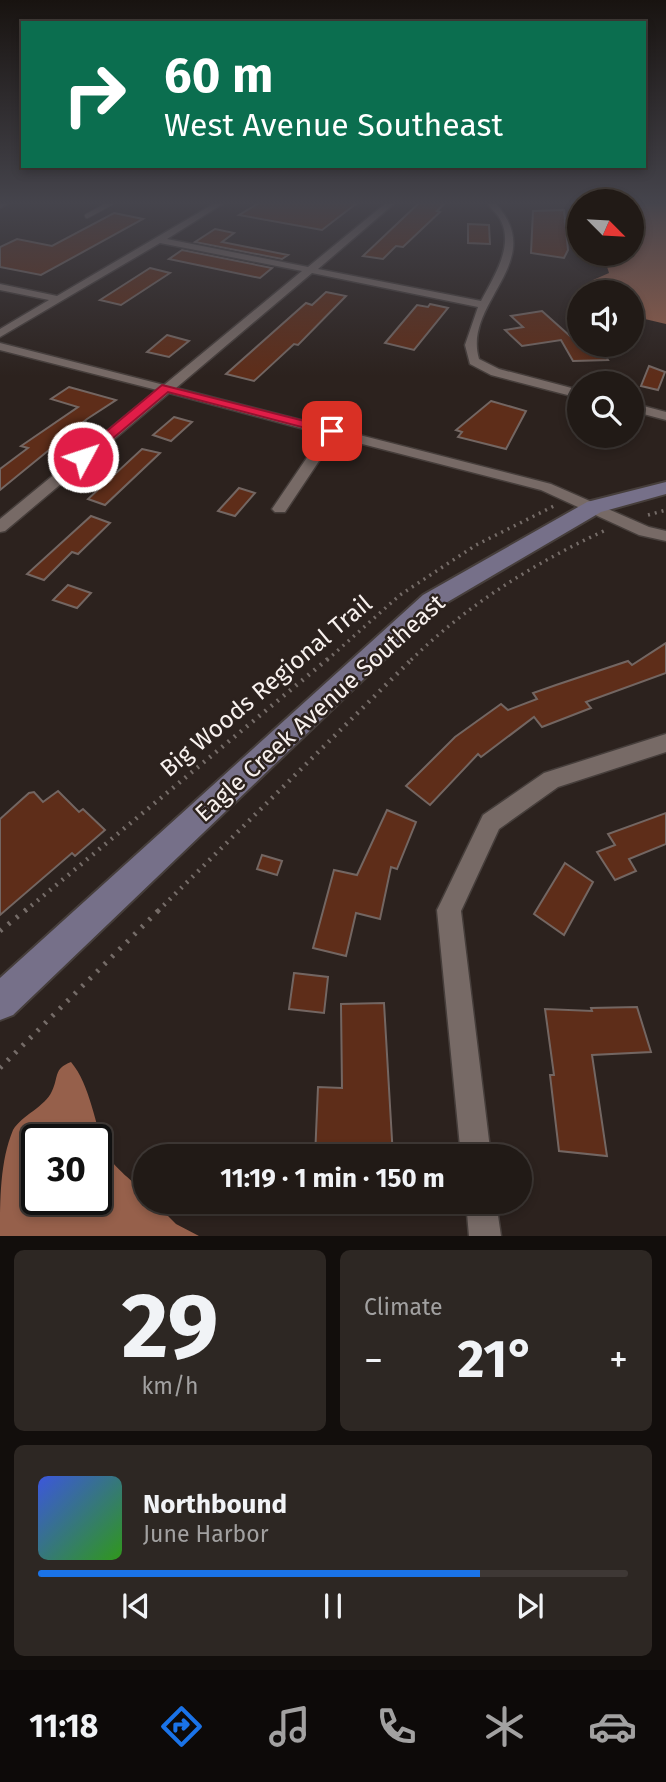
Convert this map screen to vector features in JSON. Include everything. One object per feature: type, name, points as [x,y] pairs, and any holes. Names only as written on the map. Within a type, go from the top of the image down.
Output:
[{"type":"main road","name":"Eagle Creek Avenue Southeast","points":[[5,1000],[431,601],[584,502],[666,488]]},
{"type":"street","points":[[0,334],[124,261]]},
{"type":"street","points":[[270,261],[484,305]]},
{"type":"street","points":[[0,527],[318,261]]},
{"type":"street","points":[[505,261],[484,305],[470,345],[474,361],[495,372],[567,391]]},
{"type":"street","points":[[0,287],[58,299]]},
{"type":"street","points":[[0,346],[332,431],[584,502],[626,522],[666,536]]},
{"type":"street","points":[[644,410],[666,416]]},
{"type":"street","points":[[280,509],[332,431]]},
{"type":"street","points":[[476,1144],[449,910],[491,822],[551,780],[666,743]]},
{"type":"street","points":[[482,1214],[485,1236]]},
{"type":"path","name":"Big Woods Regional Trail","points":[[0,931],[296,687],[400,595],[476,545],[584,502]]},
{"type":"path","points":[[0,1068],[433,637],[481,598],[559,551],[626,522],[666,510]]},
{"type":"shaded area","points":[[644,261],[666,261],[666,324],[644,319],[644,280],[593,280],[609,273],[607,266],[644,266]]},
{"type":"shaded area","points":[[71,1062],[78,1072],[98,1124],[21,1124],[21,1215],[112,1215],[112,1161],[133,1182],[133,1214],[166,1214],[176,1224],[199,1236],[0,1236],[3,1168],[13,1130],[49,1097],[61,1068]]},
{"type":"building","points":[[0,261],[67,261],[41,275],[0,267]]},
{"type":"building","points":[[177,261],[235,261],[272,268],[260,278]]},
{"type":"building","points":[[150,268],[170,273],[121,305],[100,300]]},
{"type":"building","points":[[326,292],[346,296],[298,345],[294,344],[254,381],[226,374],[306,303],[312,305]]},
{"type":"building","points":[[430,304],[448,308],[414,350],[385,343],[417,305],[428,307]]},
{"type":"building","points":[[542,311],[567,333],[567,350],[561,340],[522,346],[505,330],[523,327],[511,316]]},
{"type":"building","points":[[167,335],[189,341],[169,357],[147,352]]},
{"type":"building","points":[[571,357],[606,357],[608,360],[573,361]]},
{"type":"building","points":[[649,366],[665,372],[658,390],[644,387]]},
{"type":"building","points":[[69,387],[116,400],[87,419],[0,490],[0,469],[28,448],[21,446],[78,407],[51,399]]},
{"type":"building","points":[[491,401],[526,411],[506,449],[458,437],[462,432],[456,430]]},
{"type":"building","points":[[174,417],[192,422],[171,441],[153,435]]},
{"type":"building","points":[[142,449],[160,453],[105,505],[88,499]]},
{"type":"building","points":[[239,488],[255,493],[235,516],[218,511]]},
{"type":"building","points":[[91,516],[110,523],[78,554],[72,552],[44,580],[27,574]]},
{"type":"building","points":[[68,585],[91,593],[77,608],[53,600]]},
{"type":"building","points":[[666,643],[666,673],[586,702],[591,708],[542,727],[534,717],[481,757],[478,754],[430,805],[406,786],[455,737],[501,704],[508,710],[537,699],[533,693],[628,661],[632,665]]},
{"type":"building","points":[[58,791],[79,812],[83,809],[105,830],[75,856],[72,853],[0,915],[0,819],[29,793],[34,792],[43,802]]},
{"type":"building","points":[[387,810],[416,822],[397,869],[391,867],[380,919],[356,913],[346,956],[313,948],[334,870],[357,875]]},
{"type":"building","points":[[666,813],[666,844],[629,859],[636,871],[615,880],[597,852],[615,845],[608,834]]},
{"type":"building","points":[[262,855],[282,861],[277,875],[257,869]]},
{"type":"building","points":[[565,863],[593,882],[564,935],[534,914]]},
{"type":"building","points":[[294,973],[328,977],[324,1013],[289,1009]]},
{"type":"building","points":[[384,1003],[392,1144],[316,1144],[318,1087],[342,1088],[341,1004]]},
{"type":"building","points":[[637,1007],[651,1052],[592,1055],[607,1156],[559,1151],[550,1075],[554,1075],[545,1009],[592,1011],[591,1008]]},
{"type":"route","points":[[83,457],[166,388],[332,431]]}]
